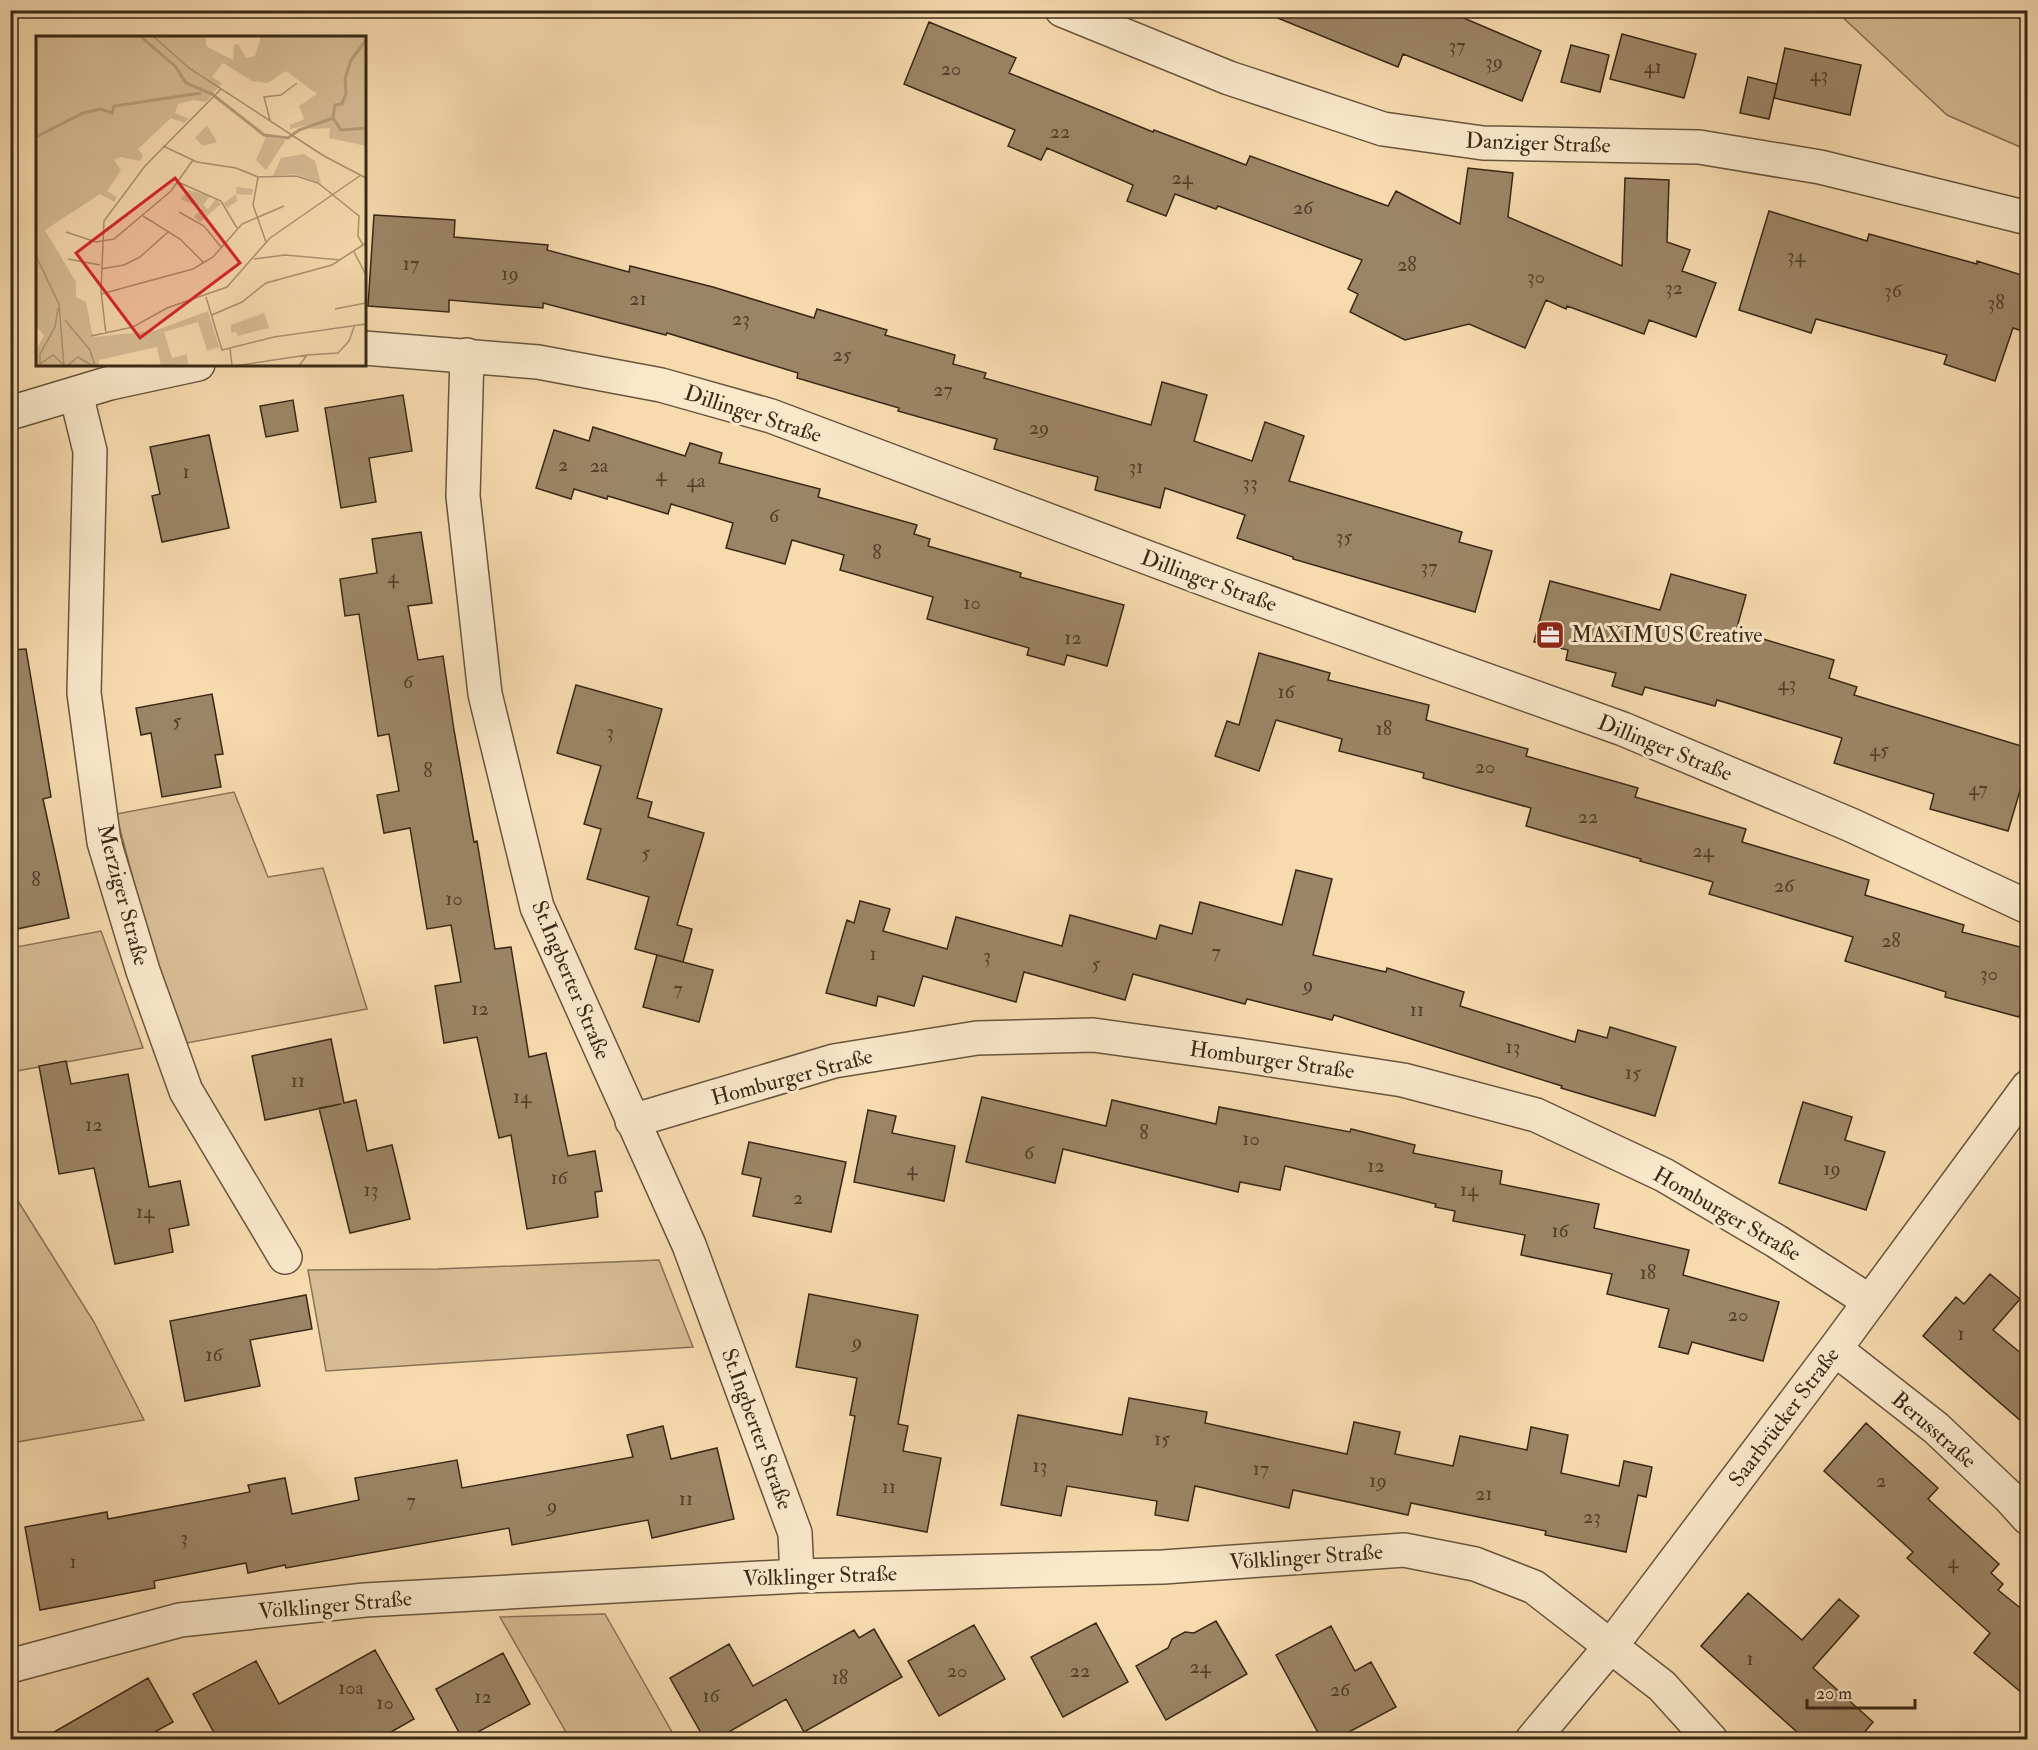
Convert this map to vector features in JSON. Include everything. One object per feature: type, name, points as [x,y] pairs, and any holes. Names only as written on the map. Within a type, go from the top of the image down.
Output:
[{"type":"street","name":"Danziger Straße","points":[[1062,10],[1228,78],[1383,129],[1483,144],[1698,147],[1820,167],[2028,218]]},
{"type":"street","name":"Dillinger Straße","points":[[366,348],[538,362],[661,385],[771,416],[1231,589],[1623,729],[1851,825],[2028,907]]},
{"type":"street","name":"St.Ingberter Straße","points":[[467,355],[463,496],[485,694],[537,907],[689,1245],[795,1533],[797,1576]]},
{"type":"street","points":[[10,413],[110,383],[189,366]]},
{"type":"street","name":"Merziger Straße","points":[[76,394],[90,451],[84,693],[104,843],[143,971],[186,1091],[285,1257]]},
{"type":"street","name":"Homburger Straße","points":[[632,1120],[834,1061],[977,1038],[1093,1035],[1239,1055],[1403,1080],[1536,1115],[1664,1175],[1776,1241],[1869,1301]]},
{"type":"street","name":"Saarbrücker Straße","points":[[1532,1740],[1611,1646],[1835,1349],[2028,1087]]},
{"type":"street","name":"Berusstraße","points":[[1835,1349],[1936,1428],[2028,1518]]},
{"type":"street","name":"Völklinger Straße","points":[[10,1666],[180,1620],[365,1600],[797,1576],[1163,1567],[1404,1550],[1475,1564],[1534,1587],[1662,1686],[1711,1740]]},
{"type":"shaded area","points":[[1836,11],[2027,11],[2027,150],[1947,115]]},
{"type":"shaded area","points":[[234,792],[268,877],[323,868],[367,1009],[187,1043],[149,939],[116,814]]},
{"type":"shaded area","points":[[101,931],[143,1048],[11,1072],[11,948]]},
{"type":"shaded area","points":[[11,1190],[94,1322],[144,1420],[11,1443]]},
{"type":"shaded area","points":[[659,1260],[693,1347],[326,1371],[308,1270],[438,1269]]},
{"type":"shaded area","points":[[605,1614],[676,1739],[570,1739],[500,1617]]},
{"type":"building","points":[[1263,10],[1445,10],[1541,51],[1522,101],[1403,54],[1398,67],[1263,12]]},
{"type":"building","points":[[929,22],[1016,58],[1009,73],[1153,132],[1154,130],[1246,165],[1250,156],[1388,206],[1396,191],[1460,224],[1468,168],[1513,173],[1508,217],[1622,266],[1625,178],[1669,180],[1667,242],[1690,250],[1682,271],[1716,283],[1696,337],[1649,320],[1644,334],[1567,306],[1566,309],[1546,300],[1525,348],[1469,324],[1405,340],[1350,312],[1358,294],[1348,289],[1362,260],[1218,206],[1216,209],[1175,194],[1166,216],[1127,201],[1133,185],[1047,148],[1041,160],[1008,146],[1015,130],[904,84]]},
{"type":"building","points":[[1622,34],[1696,54],[1684,98],[1610,79]]},
{"type":"building","points":[[1571,45],[1609,55],[1600,92],[1561,82]]},
{"type":"building","points":[[1785,48],[1861,65],[1850,115],[1774,98]]},
{"type":"building","points":[[1748,77],[1777,84],[1769,119],[1740,113]]},
{"type":"building","points":[[1769,211],[1867,241],[1869,234],[1977,264],[1977,261],[2028,277],[2028,333],[2013,328],[1995,381],[1944,364],[1947,355],[1816,319],[1811,333],[1739,310]]},
{"type":"building","points":[[374,215],[455,220],[454,237],[548,245],[547,250],[629,272],[630,266],[713,287],[814,318],[817,309],[887,330],[885,335],[955,355],[953,364],[986,373],[984,378],[1151,425],[1162,382],[1207,395],[1194,441],[1252,461],[1265,422],[1304,436],[1289,481],[1462,532],[1459,542],[1492,551],[1475,612],[1293,559],[1293,557],[1237,538],[1245,515],[1165,488],[1160,508],[1095,490],[1098,477],[994,449],[997,439],[898,411],[899,408],[797,378],[798,373],[667,333],[666,335],[543,303],[543,308],[449,300],[449,312],[368,306]]},
{"type":"building","points":[[403,395],[412,451],[369,458],[376,502],[341,508],[325,408]]},
{"type":"building","points":[[293,400],[298,431],[266,437],[260,406]]},
{"type":"building","points":[[593,427],[685,456],[690,443],[722,453],[719,463],[820,489],[818,497],[917,525],[914,534],[930,539],[928,546],[1021,573],[1020,577],[1124,605],[1107,666],[1067,655],[1064,665],[1027,655],[1029,648],[927,619],[933,597],[840,570],[844,555],[792,540],[785,564],[726,548],[733,523],[671,504],[668,514],[608,496],[607,499],[574,489],[571,499],[536,488],[554,430],[589,441]]},
{"type":"building","points":[[209,435],[229,528],[162,542],[152,496],[160,494],[150,447]]},
{"type":"building","points":[[421,532],[432,603],[408,606],[418,660],[443,656],[454,730],[474,842],[477,841],[495,949],[511,947],[529,1057],[546,1053],[568,1156],[595,1151],[602,1191],[595,1192],[598,1217],[527,1229],[511,1135],[499,1138],[477,1037],[444,1043],[435,986],[461,982],[451,925],[427,929],[410,828],[384,833],[377,795],[399,791],[389,734],[378,736],[359,614],[345,616],[340,579],[377,573],[372,539]]},
{"type":"building","points":[[1671,574],[1746,595],[1736,631],[1834,660],[1829,678],[1857,687],[1854,695],[2028,748],[2028,764],[2008,831],[1930,809],[1934,794],[1834,763],[1842,738],[1717,700],[1715,706],[1645,687],[1642,695],[1612,686],[1616,673],[1566,660],[1568,650],[1534,642],[1550,581],[1660,610]]},
{"type":"building","points":[[26,649],[51,797],[43,799],[69,918],[17,929],[10,897],[10,650]]},
{"type":"building","points":[[1259,653],[1330,673],[1328,680],[1429,705],[1426,720],[1528,749],[1526,756],[1638,788],[1635,797],[1746,829],[1742,842],[1869,880],[1865,895],[1964,925],[1962,932],[2028,949],[2028,985],[2019,1017],[1945,997],[1946,992],[1845,961],[1853,937],[1709,894],[1713,882],[1526,826],[1531,808],[1423,778],[1424,773],[1339,751],[1342,739],[1276,720],[1259,771],[1215,756],[1227,721],[1239,725]]},
{"type":"building","points":[[576,685],[662,709],[637,798],[652,802],[648,817],[704,833],[677,925],[692,929],[683,962],[635,949],[649,897],[587,879],[601,829],[584,824],[601,766],[557,753]]},
{"type":"building","points":[[212,694],[223,754],[215,755],[221,787],[162,797],[151,733],[141,735],[136,708]]},
{"type":"building","points":[[1296,870],[1332,879],[1313,955],[1386,972],[1387,968],[1464,992],[1460,1006],[1575,1042],[1578,1030],[1607,1038],[1610,1027],[1676,1047],[1655,1116],[1334,1015],[1332,1020],[1247,999],[1245,1004],[1133,974],[1125,1000],[1024,972],[1016,1002],[923,976],[914,1006],[878,996],[876,1006],[826,993],[847,920],[854,923],[860,901],[890,909],[883,931],[947,949],[956,917],[1062,946],[1070,915],[1156,939],[1160,925],[1192,934],[1200,902],[1282,925]]},
{"type":"building","points":[[657,955],[713,970],[699,1022],[643,1007]]},
{"type":"building","points":[[331,1039],[344,1103],[356,1100],[367,1151],[392,1145],[410,1219],[350,1233],[319,1109],[265,1120],[252,1056]]},
{"type":"building","points":[[66,1061],[71,1084],[128,1074],[149,1187],[180,1181],[189,1225],[169,1229],[173,1252],[115,1264],[94,1168],[59,1174],[39,1066]]},
{"type":"building","points":[[982,1097],[1106,1126],[1112,1100],[1216,1124],[1219,1107],[1350,1132],[1351,1129],[1415,1145],[1413,1153],[1502,1171],[1500,1184],[1599,1204],[1594,1228],[1689,1250],[1683,1275],[1779,1302],[1763,1361],[1692,1342],[1688,1354],[1659,1347],[1669,1309],[1607,1294],[1612,1274],[1521,1255],[1525,1235],[1453,1221],[1455,1211],[1435,1207],[1436,1204],[1285,1166],[1280,1190],[1240,1182],[1238,1192],[1063,1149],[1055,1183],[966,1162]]},
{"type":"building","points":[[1803,1102],[1852,1117],[1845,1140],[1885,1152],[1866,1210],[1779,1183]]},
{"type":"building","points":[[868,1110],[896,1116],[892,1133],[955,1146],[944,1201],[854,1182]]},
{"type":"building","points":[[749,1142],[846,1162],[831,1232],[753,1216],[761,1178],[742,1174]]},
{"type":"building","points":[[1990,1274],[2020,1299],[1993,1330],[2028,1359],[2028,1427],[1923,1336],[1956,1297],[1964,1304]]},
{"type":"building","points":[[809,1294],[918,1315],[898,1424],[908,1426],[903,1451],[941,1458],[927,1532],[837,1515],[855,1416],[850,1415],[857,1378],[796,1367]]},
{"type":"building","points":[[306,1295],[312,1329],[250,1340],[260,1386],[185,1401],[170,1321]]},
{"type":"building","points":[[1129,1398],[1207,1412],[1205,1423],[1347,1454],[1354,1422],[1400,1432],[1395,1454],[1453,1466],[1460,1436],[1527,1450],[1531,1427],[1568,1435],[1561,1473],[1619,1486],[1624,1461],[1652,1467],[1646,1497],[1638,1495],[1626,1552],[1545,1535],[1546,1531],[1411,1503],[1408,1515],[1293,1490],[1289,1508],[1195,1486],[1188,1521],[1155,1515],[1157,1501],[1067,1486],[1061,1516],[1001,1505],[1018,1415],[1122,1435]]},
{"type":"building","points":[[1866,1423],[1938,1488],[1928,1499],[1999,1564],[1991,1573],[2003,1584],[1998,1590],[2028,1614],[2028,1698],[1974,1653],[1990,1633],[1907,1558],[1913,1552],[1824,1471]]},
{"type":"building","points":[[663,1426],[671,1459],[717,1448],[734,1519],[652,1538],[648,1520],[512,1545],[509,1528],[286,1568],[285,1565],[248,1573],[246,1563],[154,1581],[155,1588],[40,1610],[25,1527],[107,1512],[108,1519],[250,1492],[248,1485],[285,1478],[292,1514],[359,1500],[355,1478],[457,1460],[462,1488],[633,1457],[627,1435]]},
{"type":"building","points":[[1748,1593],[1802,1640],[1839,1599],[1859,1616],[1813,1668],[1873,1722],[1858,1740],[1806,1740],[1701,1646]]},
{"type":"building","points":[[1216,1621],[1247,1674],[1166,1720],[1136,1666],[1168,1648],[1172,1639],[1185,1632],[1194,1633]]},
{"type":"building","points":[[1096,1623],[1128,1682],[1063,1717],[1031,1657]]},
{"type":"building","points":[[974,1625],[1005,1679],[939,1716],[908,1661]]},
{"type":"building","points":[[1331,1626],[1355,1671],[1371,1662],[1396,1707],[1334,1740],[1322,1740],[1276,1655]]},
{"type":"building","points":[[874,1629],[902,1677],[804,1732],[786,1699],[715,1740],[705,1740],[670,1678],[729,1644],[753,1686],[854,1630],[859,1638]]},
{"type":"building","points":[[375,1650],[414,1719],[377,1740],[218,1740],[193,1694],[256,1661],[279,1704]]},
{"type":"building","points":[[503,1653],[530,1704],[463,1740],[436,1689]]},
{"type":"building","points":[[148,1678],[173,1722],[140,1740],[40,1740]]},
{"type":"place","name":"MAXIMUS Creative","points":[[1550,635]]}]
